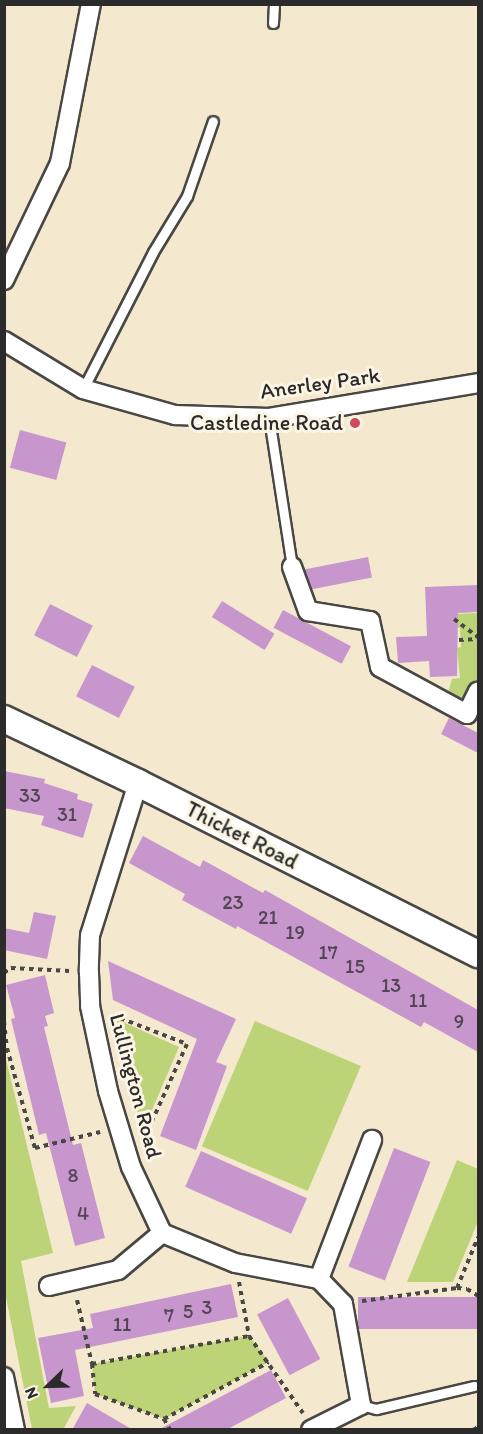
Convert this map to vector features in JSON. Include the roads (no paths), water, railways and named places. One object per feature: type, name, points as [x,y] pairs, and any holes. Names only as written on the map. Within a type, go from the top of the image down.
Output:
[{"type":"street","points":[[4,280],[60,163],[92,4]]},
{"type":"street","name":"Anerley Park","points":[[4,341],[83,389],[175,415],[269,418],[478,384]]},
{"type":"street","points":[[292,567],[308,611],[370,621],[380,667],[473,717],[478,691]]},
{"type":"street","name":"Thicket Road","points":[[4,719],[138,783],[478,954]]},
{"type":"street","name":"Lullington Road","points":[[138,783],[90,935],[88,972],[90,1006],[108,1091],[131,1167],[162,1233]]},
{"type":"street","points":[[319,1280],[372,1140]]},
{"type":"street","points":[[49,1286],[118,1270],[162,1233],[236,1263],[319,1280],[343,1304],[361,1405],[312,1429]]},
{"type":"street","points":[[4,1377],[15,1430]]},
{"type":"lane","points":[[273,23],[274,4]]},
{"type":"lane","points":[[83,389],[153,252],[187,196],[213,121]]},
{"type":"lane","points":[[269,418],[292,567]]},
{"type":"lane","points":[[361,1405],[376,1409],[474,1386]]},
{"type":"place","name":"Castledine Road","points":[[355,423]]}]
